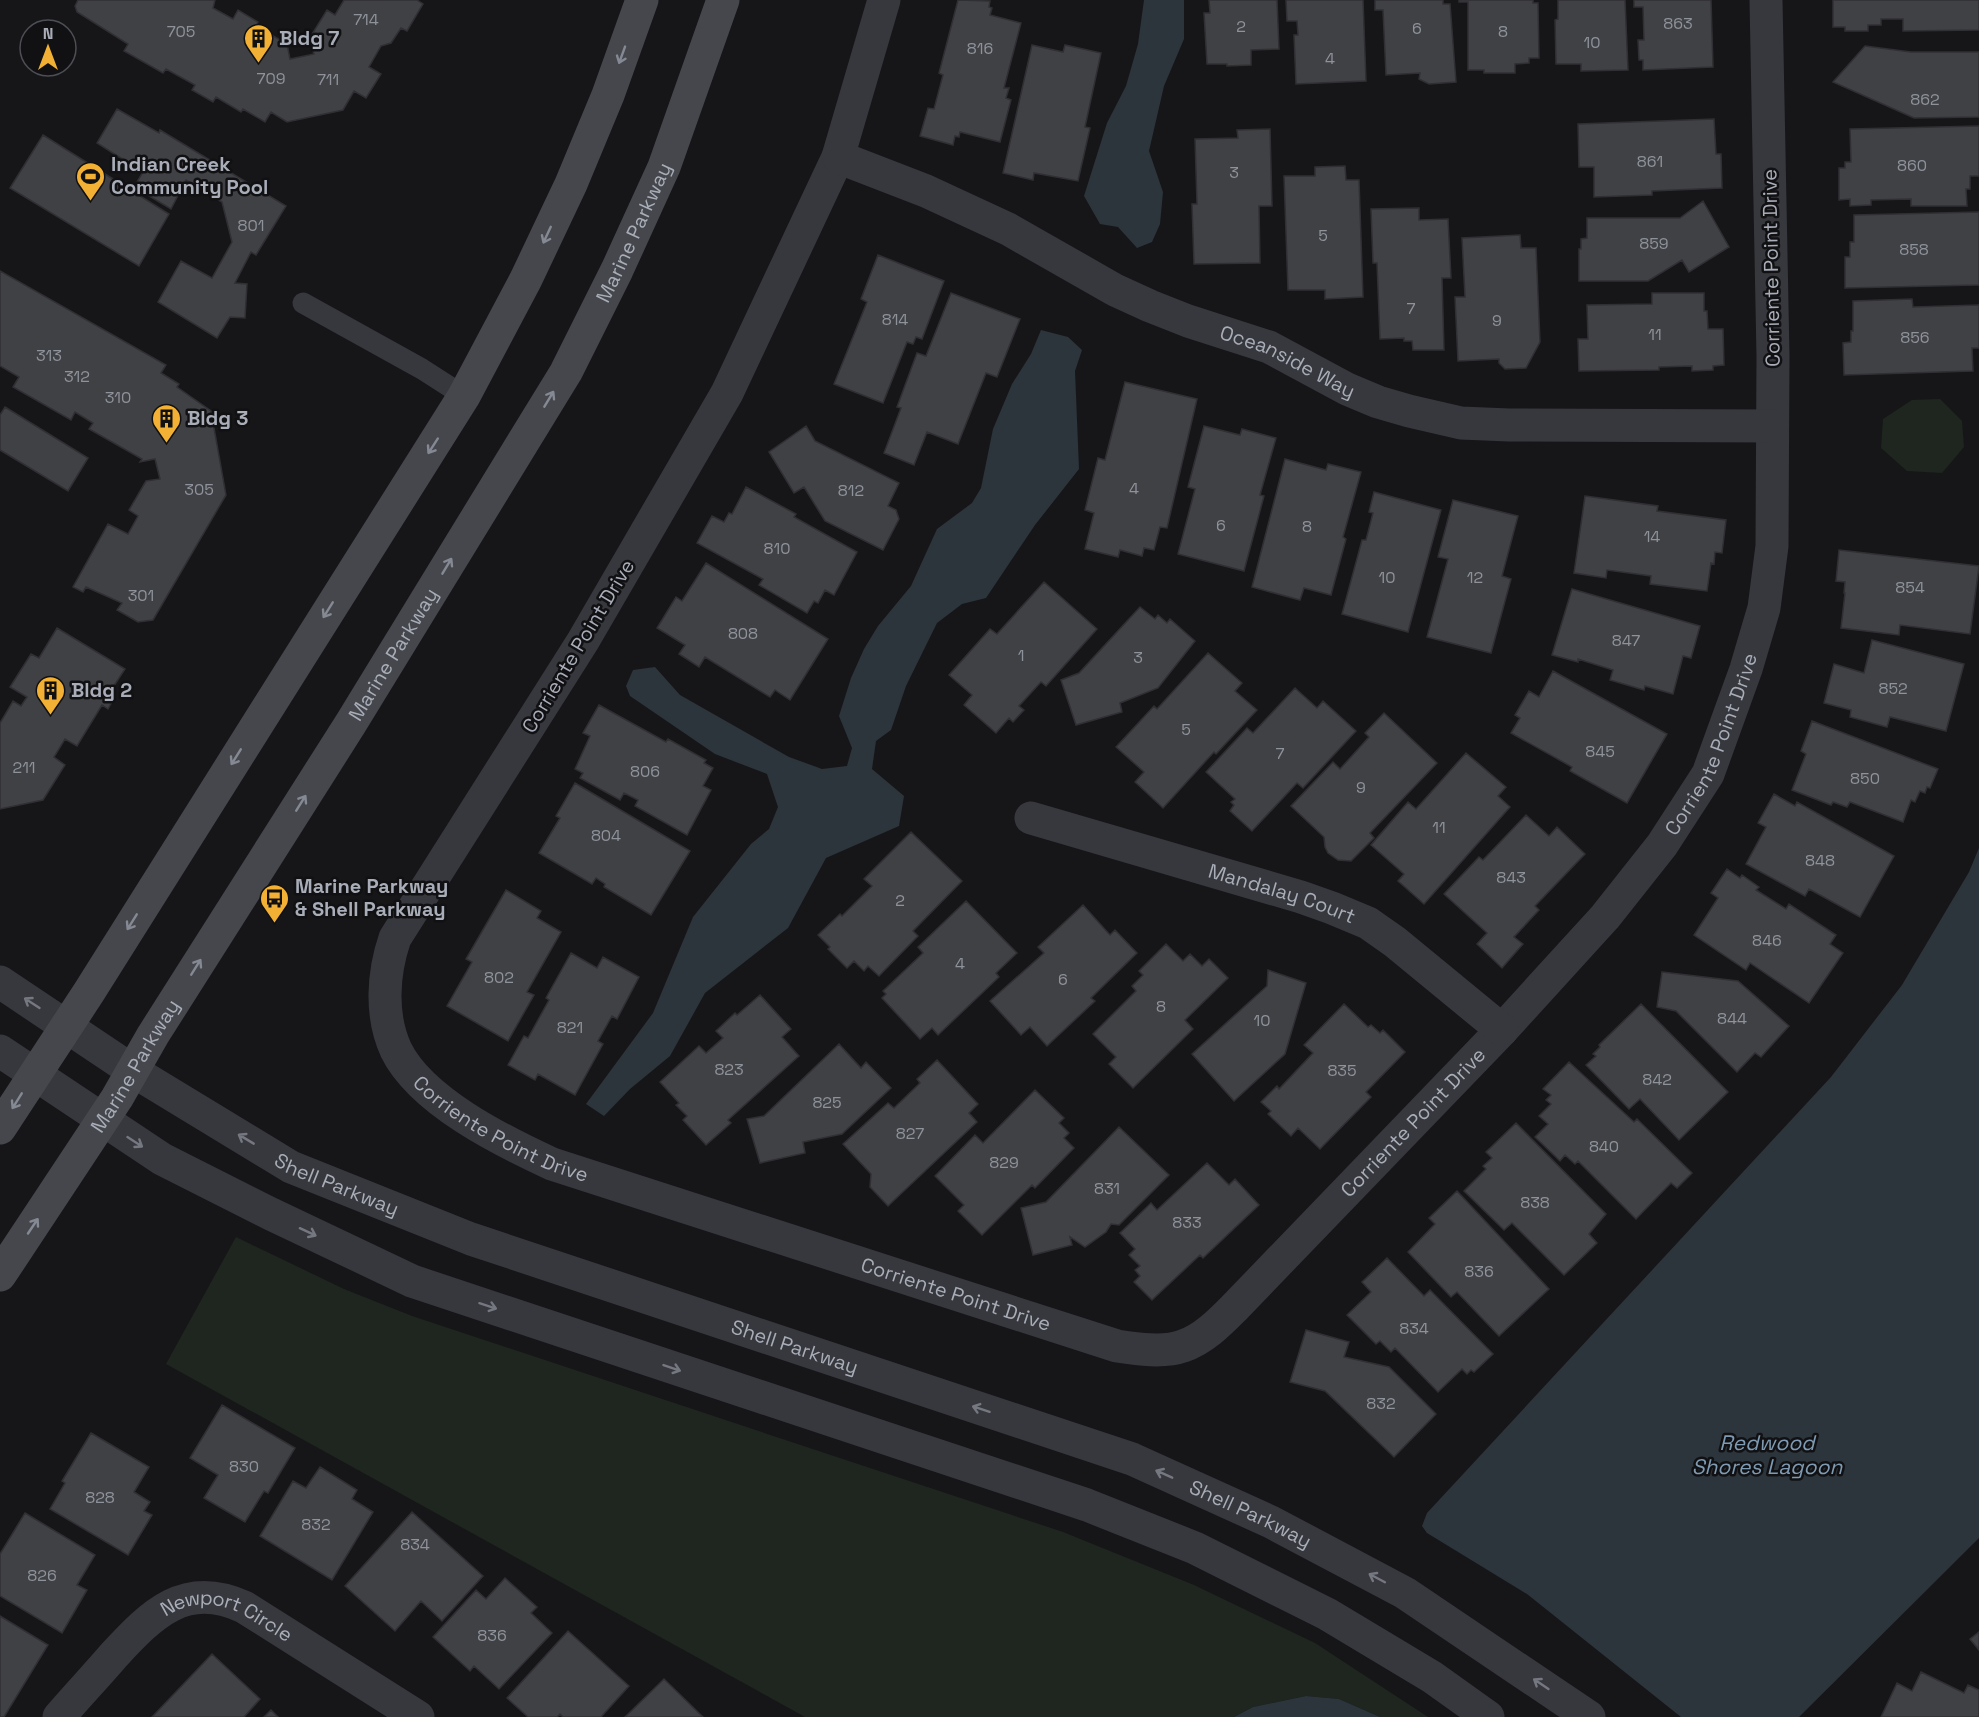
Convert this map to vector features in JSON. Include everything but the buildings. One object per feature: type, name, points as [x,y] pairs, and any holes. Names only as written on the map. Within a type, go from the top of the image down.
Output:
[{"type":"main road","points":[[0,1128],[464,396],[526,279],[571,184],[608,95],[642,0]]},
{"type":"main road","name":"Marine Parkway","points":[[0,1275],[102,1121],[153,1035],[351,723],[566,372],[617,270],[664,166],[723,0]]},
{"type":"street","name":"Corriente Point Drive","points":[[884,0],[838,158],[727,393],[583,641],[395,938],[387,969],[386,1008],[393,1042],[406,1066],[422,1083],[455,1111],[522,1150],[552,1164],[1117,1346],[1148,1349],[1184,1346],[1211,1330],[1502,1030],[1605,917],[1662,844],[1708,774],[1746,669],[1764,608],[1773,546],[1773,356],[1766,0]]},
{"type":"street","name":"Oceanside Way","points":[[838,158],[926,190],[1008,229],[1132,298],[1188,321],[1269,347],[1347,389],[1378,402],[1409,411],[1461,423],[1509,425],[1773,426]]},
{"type":"street","name":"Mandalay Court","points":[[1031,818],[1301,897],[1368,923],[1395,942],[1502,1030]]},
{"type":"street","name":"Shell Parkway","points":[[0,982],[133,1071],[291,1167],[471,1239],[1131,1459],[1271,1522],[1405,1593],[1589,1717]]},
{"type":"street","points":[[0,1051],[162,1159],[270,1214],[412,1281],[1087,1505],[1195,1548],[1327,1614],[1432,1677],[1488,1717]]},
{"type":"street","name":"Newport Circle","points":[[59,1717],[147,1620],[172,1603],[208,1597],[222,1599],[244,1607],[418,1717]]},
{"type":"lane","points":[[303,303],[422,369],[464,396]]},
{"type":"shaded area","points":[[1940,399],[1962,421],[1964,447],[1942,473],[1907,471],[1881,448],[1883,419],[1912,400]]},
{"type":"shaded area","points":[[236,1237],[344,1289],[412,1316],[1063,1532],[1194,1585],[1315,1643],[1428,1717],[1380,1717],[1339,1699],[1306,1696],[1253,1707],[1234,1717],[805,1717],[166,1364]]},
{"type":"water","points":[[1144,0],[1184,0],[1184,39],[1164,86],[1149,151],[1163,192],[1160,224],[1152,242],[1137,248],[1118,227],[1100,224],[1084,196],[1107,123],[1126,86],[1138,44]]},
{"type":"water","points":[[1041,330],[1068,337],[1082,350],[1075,371],[1079,469],[1035,525],[986,598],[962,604],[937,623],[906,686],[891,730],[876,741],[872,769],[904,796],[899,826],[826,858],[788,928],[705,993],[670,1056],[630,1089],[604,1116],[586,1104],[653,1013],[693,917],[751,844],[769,829],[778,807],[767,774],[715,754],[630,696],[626,686],[633,670],[655,667],[680,695],[789,757],[822,769],[847,766],[852,748],[839,716],[851,678],[864,649],[878,626],[911,586],[937,529],[972,503],[981,488],[993,429],[1012,384],[1031,354]]},
{"type":"water","name":"Redwood Shores Lagoon","points":[[1979,848],[1979,1538],[1799,1717],[1681,1717],[1527,1594],[1427,1533],[1422,1526],[1427,1513],[1831,1077],[1902,985],[1969,872]]},
{"type":"water","points":[[1306,1696],[1339,1699],[1380,1717],[1234,1717],[1253,1707]]},
{"type":"place","name":"Bldg 7","points":[[258,64]]},
{"type":"place","name":"Indian Creek Community Pool","points":[[90,202]]},
{"type":"place","name":"Bldg 3","points":[[166,444]]},
{"type":"place","name":"Bldg 2","points":[[50,716]]},
{"type":"place","name":"Marine Parkway & Shell Parkway","points":[[274,924]]}]
